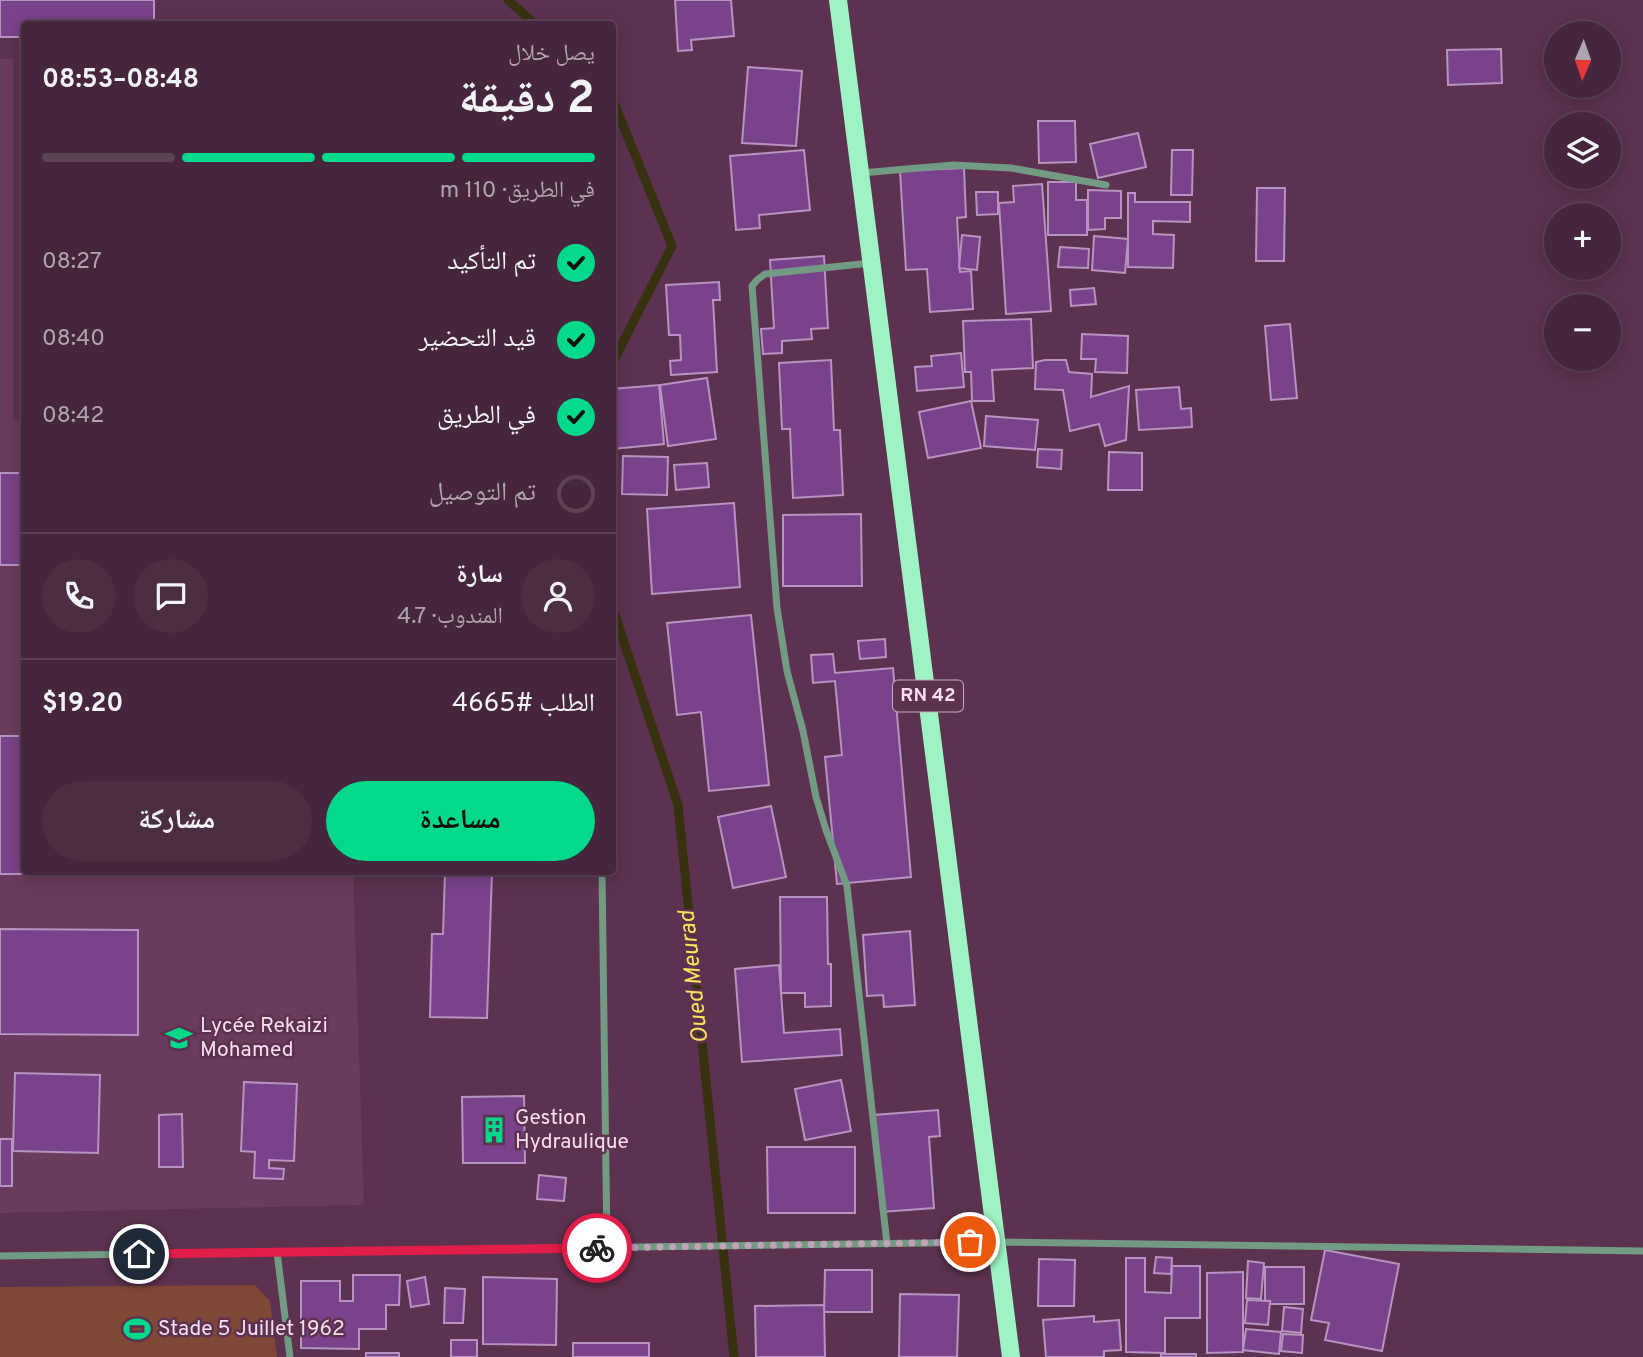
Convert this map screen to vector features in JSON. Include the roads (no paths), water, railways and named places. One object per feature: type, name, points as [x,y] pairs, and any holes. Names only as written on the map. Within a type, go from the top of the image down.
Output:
[{"type":"main road","points":[[838,0],[844,36]]},
{"type":"main road","points":[[844,36],[845,0]]},
{"type":"main road","name":"RN 42","points":[[844,36],[1011,1357]]},
{"type":"street","points":[[861,173],[953,165],[976,166],[1011,168],[1106,185]]},
{"type":"street","points":[[872,263],[765,274],[752,286],[777,608],[787,671],[803,731],[816,797],[847,886],[887,1244]]},
{"type":"street","points":[[602,875],[607,1248]]},
{"type":"street","points":[[0,1256],[998,1242],[1643,1251]]},
{"type":"street","points":[[277,1252],[290,1357]]},
{"type":"waterway","name":"Oued Meurad","points":[[508,0],[532,21]]},
{"type":"waterway","name":"Oued Meurad","points":[[616,108],[672,246],[616,356]]},
{"type":"waterway","name":"Oued Meurad","points":[[616,618],[678,805],[734,1357]]},
{"type":"place","name":"Lycée Rekaizi Mohamed","points":[[179,1038]]},
{"type":"place","name":"Gestion Hydraulique","points":[[494,1130]]},
{"type":"place","name":"Stade 5 Juillet 1962","points":[[137,1329]]}]
